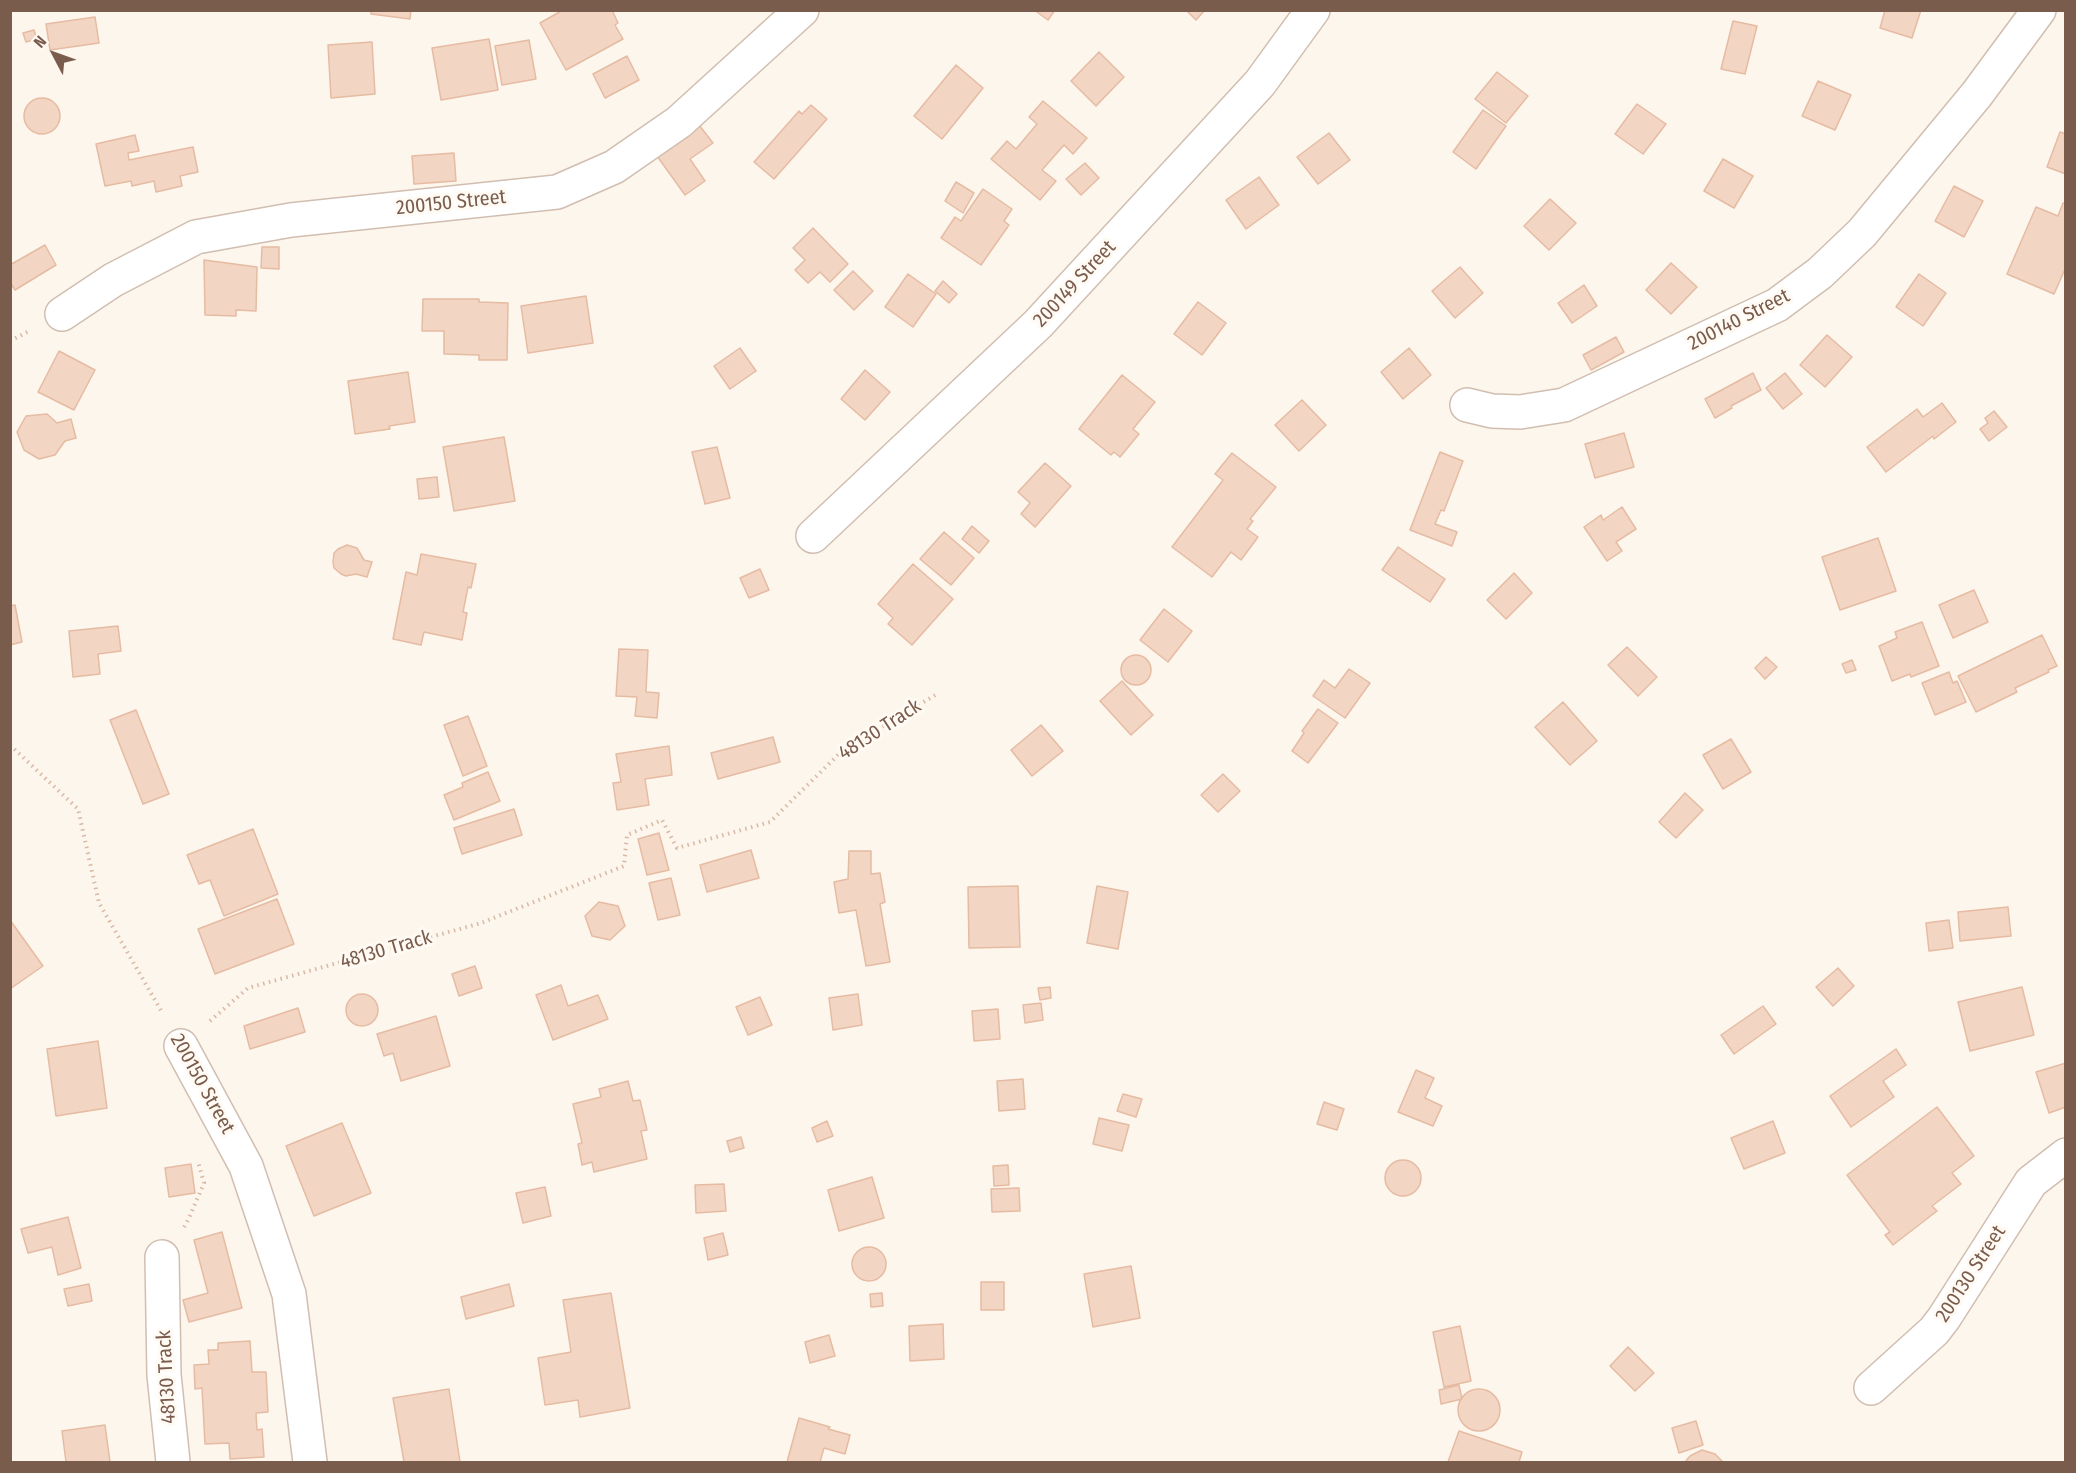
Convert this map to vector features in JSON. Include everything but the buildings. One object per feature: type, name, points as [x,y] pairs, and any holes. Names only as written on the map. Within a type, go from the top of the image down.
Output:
[{"type":"street","name":"200150 Street","points":[[62,314],[113,280],[196,237],[291,220],[557,192],[614,167],[679,122],[801,10]]},
{"type":"street","name":"200149 Street","points":[[813,536],[1038,324],[1260,82],[1313,10]]},
{"type":"street","name":"200140 Street","points":[[1467,405],[1492,411],[1520,412],[1564,405],[1777,305],[1820,273],[1862,233],[1977,94],[2039,10]]},
{"type":"street","name":"200150 Street","points":[[182,1046],[246,1166],[290,1294],[310,1462]]},
{"type":"street","name":"200130 Street","points":[[1871,1388],[1934,1331],[2031,1182],[2066,1155]]},
{"type":"street","name":"48130 Track","points":[[162,1257],[164,1375],[173,1462]]},
{"type":"path","name":"48130 Track","points":[[182,1046],[248,988],[482,923],[624,866],[627,835],[662,820],[677,848],[770,822],[843,751],[937,694]]},
{"type":"path","name":"200150 Street","points":[[10,745],[78,809],[99,903],[182,1046]]},
{"type":"path","points":[[162,1257],[188,1220],[204,1183],[197,1160]]}]
